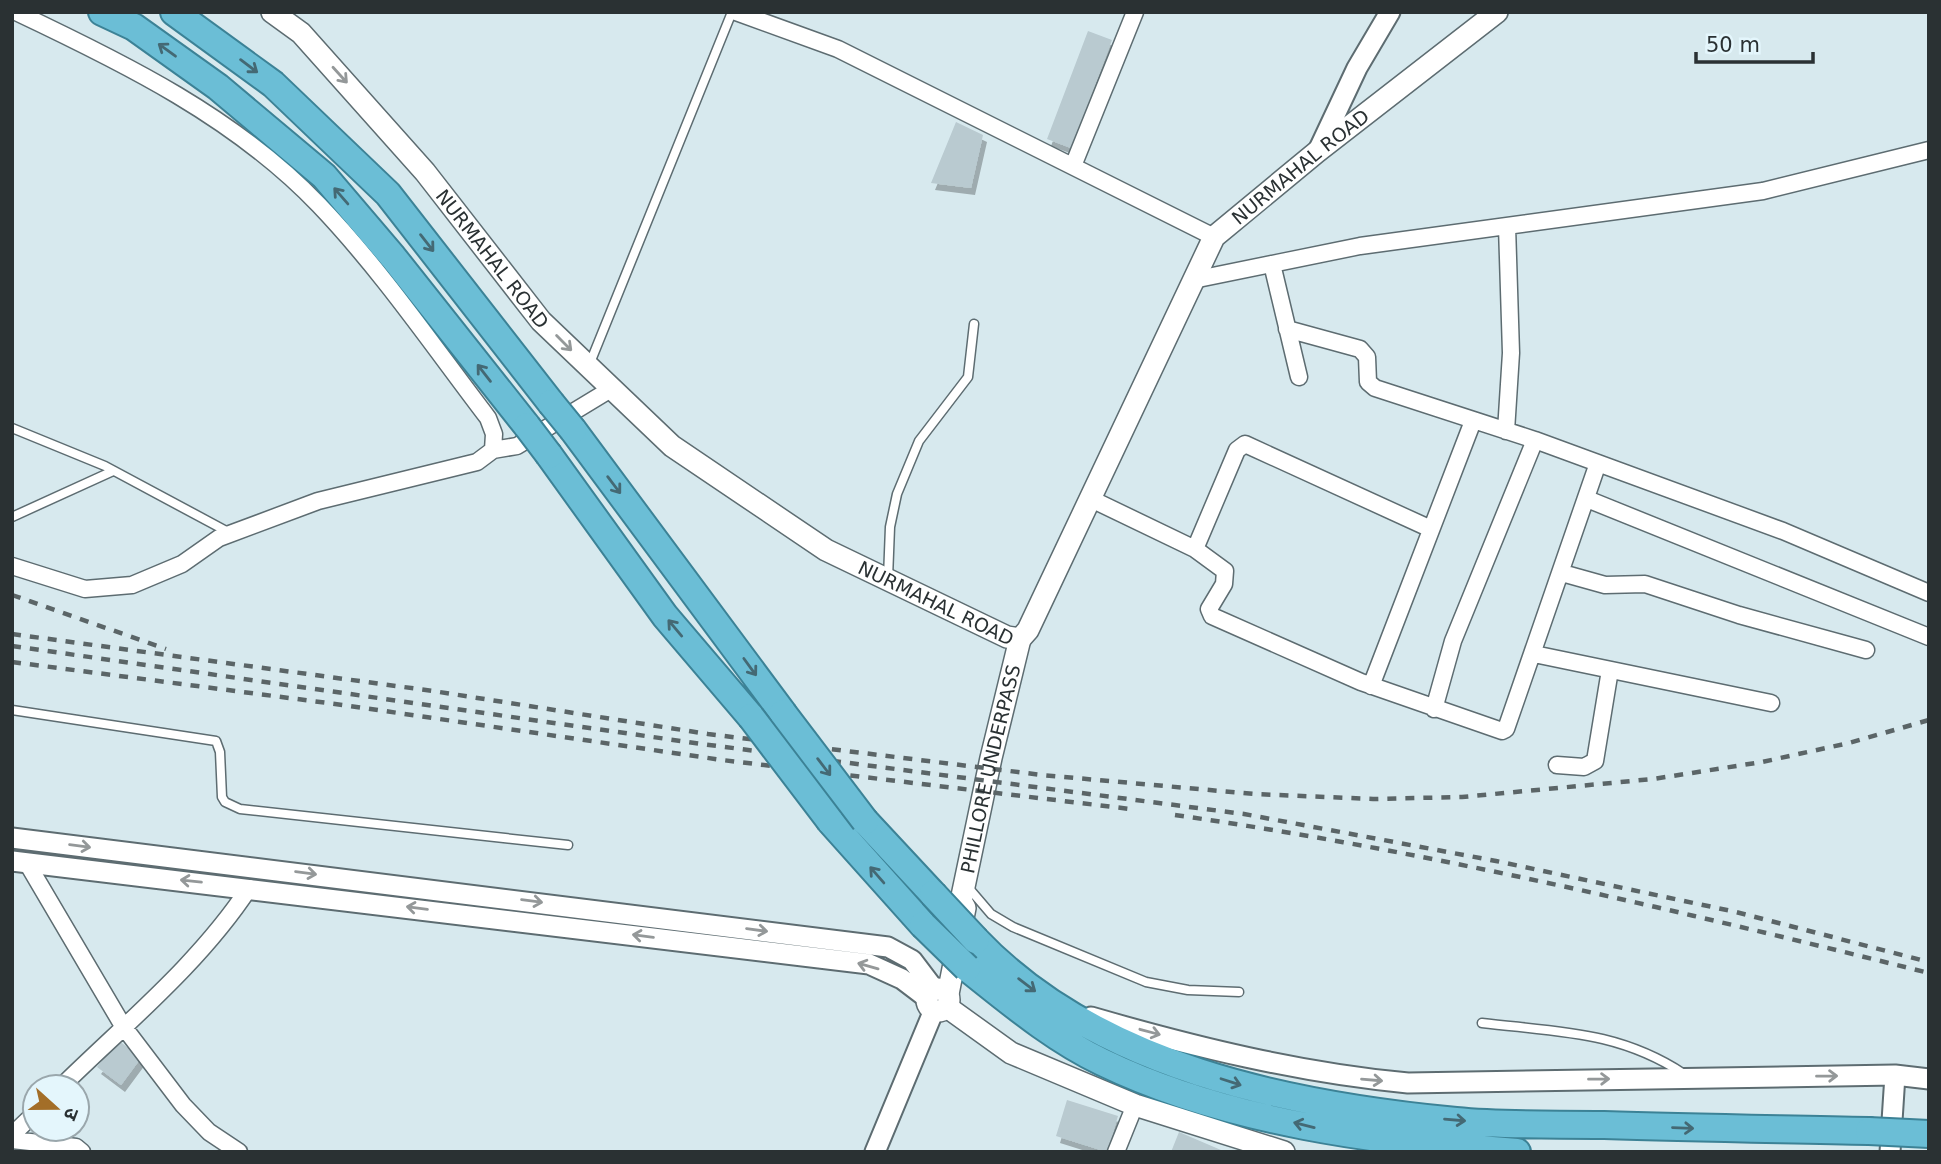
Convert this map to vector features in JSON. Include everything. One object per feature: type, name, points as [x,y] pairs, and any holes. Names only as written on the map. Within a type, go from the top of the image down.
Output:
[{"type":"highway","points":[[102,12],[134,27],[218,87],[324,176],[393,257],[527,426],[665,616],[751,717],[830,821],[923,925],[967,968],[1039,1026],[1102,1062],[1182,1095],[1320,1129],[1432,1146],[1517,1152]]},
{"type":"highway","points":[[174,12],[273,83],[388,194],[573,430],[865,821],[991,956],[1060,1009],[1147,1054],[1260,1092],[1409,1114],[1471,1122],[1929,1134]]},
{"type":"main road","name":"NURMAHAL ROAD","points":[[272,12],[301,33],[425,172],[541,321],[683,454],[826,550],[1007,637],[1020,639],[1028,630],[1214,237],[1318,151],[1497,12]]},
{"type":"main road","name":"PHILLORE UNDERPASS","points":[[938,998],[953,905],[963,892],[991,758],[1020,639]]},
{"type":"main road","points":[[938,998],[1011,1053],[1135,1105],[1284,1152]]},
{"type":"street","points":[[16,12],[111,57],[204,112],[278,167],[318,204],[381,276],[488,418],[494,434],[493,450]]},
{"type":"street","points":[[734,12],[838,49],[1214,237]]},
{"type":"street","points":[[1073,166],[1135,12]]},
{"type":"street","points":[[1318,151],[1357,68],[1391,12]]},
{"type":"street","points":[[1193,279],[1360,246],[1763,191],[1929,150]]},
{"type":"street","points":[[1506,431],[1511,353],[1507,226]]},
{"type":"street","points":[[1272,264],[1299,377]]},
{"type":"street","points":[[1287,329],[1360,349],[1367,357],[1366,378],[1371,386],[1535,440],[1783,531],[1929,593]]},
{"type":"street","points":[[12,566],[85,589],[132,584],[182,564],[230,533],[318,501],[477,462],[493,450],[517,446],[611,389]]},
{"type":"street","points":[[1371,686],[1473,421]]},
{"type":"street","points":[[1434,709],[1453,641],[1535,440]]},
{"type":"street","points":[[1195,549],[1237,450],[1245,444],[1431,528]]},
{"type":"street","points":[[1089,498],[1195,549],[1225,570],[1224,584],[1209,608],[1210,614],[1371,686],[1434,709],[1505,730],[1534,654],[1598,463]]},
{"type":"street","points":[[1587,499],[1929,636]]},
{"type":"street","points":[[1562,573],[1605,585],[1645,584],[1739,615],[1866,650]]},
{"type":"street","points":[[1534,654],[1771,703]]},
{"type":"street","points":[[1557,765],[1584,767],[1594,761],[1610,670]]},
{"type":"street","points":[[12,838],[888,947],[912,960],[938,998]]},
{"type":"street","points":[[20,862],[869,964],[938,998]]},
{"type":"street","points":[[20,862],[123,1026],[183,1105],[209,1132],[239,1152]]},
{"type":"street","points":[[75,1073],[190,961],[235,909],[249,888]]},
{"type":"street","points":[[875,1152],[938,998]]},
{"type":"street","points":[[1060,1009],[1256,1060],[1341,1077],[1408,1083],[1895,1075],[1929,1079]]},
{"type":"street","points":[[1890,1152],[1895,1075]]},
{"type":"street","points":[[1116,1152],[1135,1105]]},
{"type":"street","points":[[12,1137],[76,1147],[82,1152]]},
{"type":"lane","points":[[589,368],[734,12]]},
{"type":"lane","points":[[888,580],[890,527],[897,494],[919,442],[934,418],[968,377],[974,324]]},
{"type":"lane","points":[[12,428],[113,471],[230,533]]},
{"type":"lane","points":[[12,517],[113,471]]},
{"type":"lane","points":[[12,710],[216,741],[220,752],[222,797],[225,802],[240,809],[568,845]]},
{"type":"lane","points":[[963,892],[1013,927],[1146,982],[1188,990],[1239,992]]},
{"type":"lane","points":[[1482,1023],[1630,1045],[1654,1055],[1690,1078]]},
{"type":"building","points":[[1088,31],[1112,40],[1071,148],[1047,139]]},
{"type":"building","points":[[956,122],[983,135],[971,188],[931,183]]},
{"type":"building","points":[[118,1040],[141,1058],[121,1085],[97,1067]]},
{"type":"building","points":[[1067,1100],[1118,1116],[1107,1152],[1056,1136]]},
{"type":"building","points":[[1179,1132],[1221,1150],[1171,1152]]},
{"type":"railway","points":[[12,595],[166,649]]},
{"type":"railway","points":[[12,634],[433,691],[708,734],[1042,775],[1254,794],[1373,799],[1462,797],[1653,779],[1762,762],[1849,743],[1929,720]]},
{"type":"railway","points":[[12,646],[702,744],[1244,814],[1496,861],[1736,912],[1929,962]]},
{"type":"railway","points":[[12,662],[343,705],[722,760],[1130,809]]},
{"type":"railway","points":[[1175,815],[1460,864],[1648,905],[1929,973]]}]
